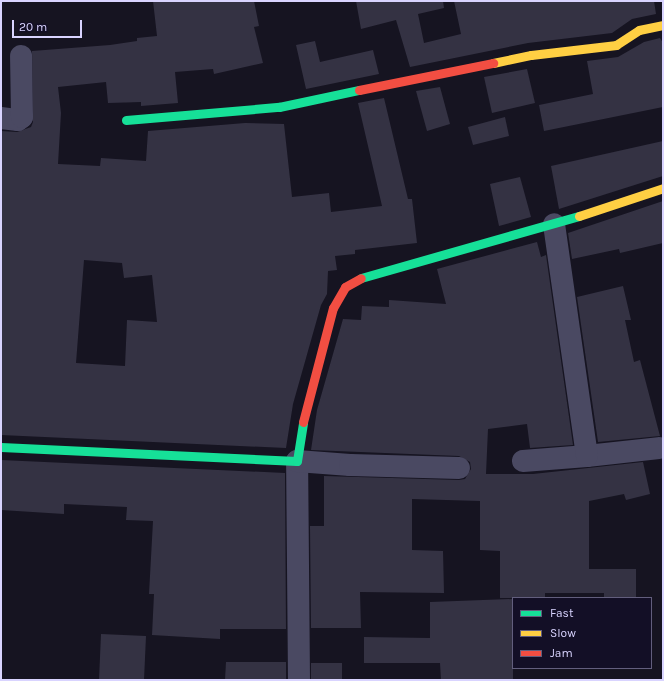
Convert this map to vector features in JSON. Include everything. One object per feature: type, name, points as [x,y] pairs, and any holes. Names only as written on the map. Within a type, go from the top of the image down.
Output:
[{"type":"street","points":[[126,120],[279,107],[531,55],[616,45],[639,30],[663,26]]},
{"type":"street","points":[[1,118],[18,120],[22,117],[22,56]]},
{"type":"street","points":[[299,680],[297,461],[305,406],[333,308],[345,287],[364,276],[554,224],[663,188]]},
{"type":"street","points":[[554,224],[587,456]]},
{"type":"street","points":[[1,447],[297,461],[350,465],[459,468]]},
{"type":"street","points":[[524,461],[659,448]]},
{"type":"building","points":[[153,1],[254,1],[259,26],[254,27],[263,63],[214,74],[213,69],[175,72],[178,103],[141,106],[141,102],[108,103],[106,82],[58,87],[61,113],[58,164],[100,166],[101,158],[146,161],[148,131],[245,123],[284,124],[292,197],[329,193],[331,212],[382,206],[358,103],[384,98],[408,199],[412,199],[417,243],[355,250],[355,254],[335,256],[337,270],[328,271],[327,294],[321,305],[293,404],[286,448],[1,435],[1,131],[17,132],[31,127],[33,122],[32,51],[110,45],[137,41],[137,38],[157,36]],"holes":[[[84,260],[122,263],[124,278],[152,275],[157,322],[127,320],[125,366],[76,363]]]},
{"type":"building","points":[[356,1],[443,1],[444,8],[418,14],[424,43],[461,34],[454,1],[654,1],[656,14],[632,19],[612,33],[528,43],[410,67],[396,20],[361,29]]},
{"type":"building","points":[[660,38],[663,43],[663,107],[544,131],[539,105],[593,94],[587,61],[618,57],[644,42]]},
{"type":"building","points":[[315,41],[320,62],[373,50],[379,74],[306,89],[296,45]]},
{"type":"building","points":[[527,69],[535,103],[492,113],[484,77]]},
{"type":"building","points":[[440,87],[450,124],[427,131],[416,91]]},
{"type":"building","points":[[505,117],[509,136],[473,145],[468,127]]},
{"type":"building","points":[[663,141],[663,176],[559,209],[551,166]]},
{"type":"building","points":[[520,177],[531,217],[499,226],[490,184]]},
{"type":"building","points":[[663,201],[663,243],[620,253],[619,249],[572,259],[568,233]]},
{"type":"building","points":[[537,242],[541,257],[546,255],[573,445],[530,448],[527,424],[488,429],[486,474],[533,474],[643,462],[650,494],[626,500],[624,494],[589,501],[589,569],[636,569],[636,597],[604,597],[604,593],[545,593],[545,597],[500,598],[500,551],[480,550],[480,501],[412,499],[412,550],[443,551],[444,593],[360,592],[361,628],[311,628],[310,526],[324,526],[324,476],[459,480],[465,479],[471,469],[470,462],[459,456],[311,450],[317,410],[343,319],[361,320],[362,306],[389,307],[389,300],[446,304],[437,269]]},
{"type":"building","points":[[623,286],[631,320],[625,320],[634,362],[640,360],[660,436],[598,442],[577,297]]},
{"type":"building","points":[[1,460],[285,473],[286,629],[220,629],[220,639],[152,635],[154,594],[149,594],[153,521],[126,520],[127,507],[64,504],[64,514],[1,510]]},
{"type":"building","points":[[512,599],[513,680],[441,680],[440,663],[364,663],[364,637],[430,638],[430,602]]},
{"type":"building","points":[[101,634],[146,636],[144,680],[99,680]]},
{"type":"building","points":[[226,662],[286,662],[286,680],[225,680]]},
{"type":"building","points":[[311,663],[342,663],[342,680],[311,680]]},
{"type":"traffic: fast","points":[[126,120],[279,107],[359,90]]},
{"type":"traffic: fast","points":[[361,278],[579,216]]},
{"type":"traffic: fast","points":[[1,447],[297,461],[303,422]]},
{"type":"traffic: slow","points":[[493,63],[531,55],[616,45],[639,30],[663,25]]},
{"type":"traffic: slow","points":[[579,216],[663,188]]},
{"type":"traffic: jam","points":[[359,90],[493,63]]},
{"type":"traffic: jam","points":[[303,422],[333,308],[345,287],[361,278]]}]
